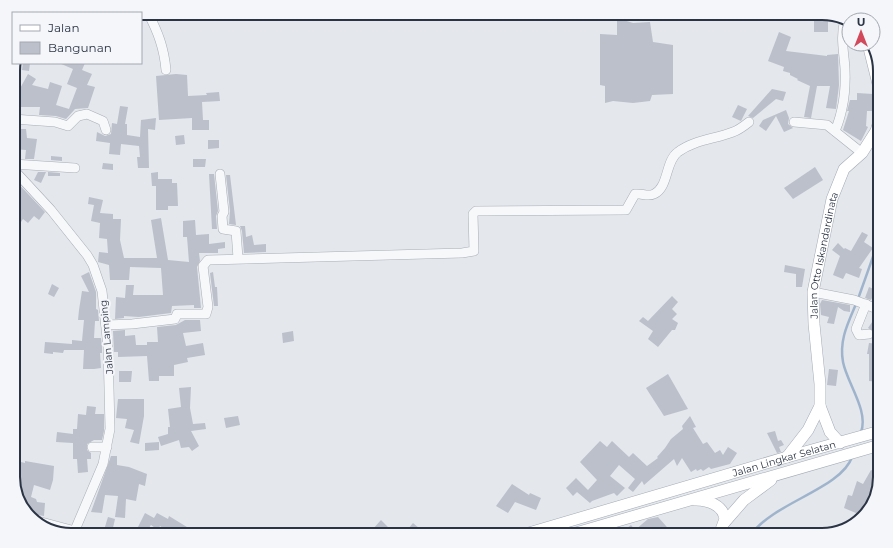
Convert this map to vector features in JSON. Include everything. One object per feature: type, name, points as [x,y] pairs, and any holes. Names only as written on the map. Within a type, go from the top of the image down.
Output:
[{"type":"main road","name":"Jalan Otto Iskandardinata","points":[[820,406],[820,384],[813,309],[813,292],[829,209],[836,185],[844,169],[862,152],[873,136]]},
{"type":"main road","points":[[820,406],[830,432],[840,443]]},
{"type":"main road","points":[[787,457],[808,430],[820,406]]},
{"type":"main road","name":"Jalan Lingkar Selatan","points":[[546,528],[787,457],[873,434]]},
{"type":"main road","name":"Jalan Lingkar Selatan","points":[[593,528],[873,447]]},
{"type":"main road","points":[[722,528],[724,523],[749,496],[786,472]]},
{"type":"main road","points":[[691,500],[710,502],[718,506],[724,514],[724,523]]},
{"type":"street","points":[[152,20],[160,35],[164,50],[166,70]]},
{"type":"street","points":[[835,131],[840,118],[844,98],[845,68],[843,52]]},
{"type":"street","points":[[20,120],[55,122],[68,126],[78,116],[87,114],[103,122],[106,130]]},
{"type":"street","points":[[106,325],[132,324],[175,319],[177,314],[206,314],[208,307],[204,263],[208,260],[238,258],[429,256],[472,252],[474,249],[473,214],[475,212],[626,210],[635,194],[653,194],[658,190],[664,180],[673,157],[679,151],[707,138],[732,132],[749,122]]},
{"type":"street","points":[[794,122],[822,124],[835,131],[862,152]]},
{"type":"street","points":[[20,164],[75,168]]},
{"type":"street","points":[[220,174],[224,212],[222,216],[223,229],[236,231],[238,258]]},
{"type":"street","name":"Jalan Lamping","points":[[20,177],[51,210],[93,265],[102,291],[106,325],[111,411],[110,429],[103,464],[76,528]]},
{"type":"street","points":[[813,292],[867,305],[856,329],[859,335],[868,334]]},
{"type":"street","points":[[92,447],[107,447]]},
{"type":"street","points":[[54,525],[67,528]]},
{"type":"building","points":[[617,20],[633,23],[650,22],[653,42],[673,45],[673,94],[652,95],[650,101],[633,103],[613,101],[605,103],[605,86],[600,85],[600,34],[617,35]]},
{"type":"building","points":[[814,20],[828,20],[828,32],[814,32]]},
{"type":"building","points":[[779,32],[791,37],[786,51],[827,56],[838,54],[839,85],[836,109],[826,108],[830,86],[817,86],[811,118],[804,117],[810,86],[797,80],[798,79],[790,75],[790,73],[783,71],[784,67],[768,61]]},
{"type":"building","points":[[23,64],[30,64],[29,71],[22,70]]},
{"type":"building","points":[[61,64],[85,64],[82,70],[92,74],[87,85],[95,87],[88,108],[75,109],[66,119],[56,116],[39,115],[40,107],[20,107],[20,88],[28,74],[36,79],[32,85],[48,89],[50,82],[62,86],[56,105],[69,109],[77,88],[67,84],[73,69]]},
{"type":"building","points":[[176,74],[187,75],[188,96],[207,95],[206,93],[219,92],[220,101],[202,102],[203,120],[209,120],[209,130],[192,130],[192,118],[159,120],[156,76]]},
{"type":"building","points":[[772,89],[786,92],[783,101],[776,99],[753,118],[748,116]]},
{"type":"building","points":[[857,93],[873,94],[872,111],[867,111],[866,126],[868,127],[861,141],[843,130],[849,111],[847,111],[850,100],[857,100]]},
{"type":"building","points":[[738,105],[747,109],[741,121],[732,117]]},
{"type":"building","points":[[120,106],[128,107],[125,124],[127,124],[127,135],[140,137],[141,120],[156,118],[155,130],[148,129],[149,168],[138,168],[137,157],[140,157],[139,146],[121,144],[120,155],[109,154],[110,143],[96,141],[97,132],[105,136],[111,134],[112,123],[117,124]]},
{"type":"building","points":[[786,110],[789,118],[788,124],[793,128],[784,132],[776,116],[766,131],[759,126],[763,120]]},
{"type":"building","points":[[20,129],[26,129],[27,138],[37,139],[34,159],[25,159],[26,150],[20,150]]},
{"type":"building","points":[[184,135],[185,144],[176,145],[175,136]]},
{"type":"building","points":[[208,140],[219,140],[219,148],[208,149]]},
{"type":"building","points":[[51,156],[62,157],[62,161],[51,160]]},
{"type":"building","points":[[193,159],[206,159],[205,167],[193,167]]},
{"type":"building","points":[[103,163],[113,164],[113,170],[102,169]]},
{"type":"building","points":[[815,167],[823,180],[793,199],[784,188]]},
{"type":"building","points":[[38,172],[46,172],[41,183],[34,180]]},
{"type":"building","points":[[48,172],[60,173],[60,176],[48,176]]},
{"type":"building","points":[[158,172],[158,179],[172,179],[172,183],[177,183],[178,206],[168,206],[168,210],[156,210],[156,186],[152,186],[151,173]]},
{"type":"building","points":[[209,174],[214,174],[218,211],[216,216],[217,229],[212,229]]},
{"type":"building","points":[[226,175],[230,175],[236,225],[229,224],[230,211]]},
{"type":"building","points":[[20,185],[45,212],[39,220],[34,216],[28,223],[23,219],[21,222]]},
{"type":"building","points":[[89,197],[103,200],[100,213],[113,214],[113,219],[121,219],[120,240],[124,258],[157,258],[151,220],[161,218],[168,260],[189,262],[187,237],[183,237],[183,221],[195,220],[196,235],[209,234],[209,244],[225,242],[225,248],[218,249],[218,253],[199,253],[200,261],[197,267],[201,308],[194,308],[194,305],[172,306],[171,313],[139,317],[124,316],[124,318],[115,319],[116,297],[125,298],[126,285],[134,285],[133,295],[163,295],[161,268],[130,267],[129,280],[110,280],[109,265],[98,262],[99,252],[108,253],[107,239],[99,238],[100,223],[91,221],[94,205],[88,204]]},
{"type":"building","points":[[240,226],[245,226],[246,237],[252,235],[254,245],[266,244],[266,252],[244,253],[242,231]]},
{"type":"building","points":[[862,232],[868,235],[864,242],[873,248],[859,268],[862,269],[859,278],[846,273],[843,279],[833,275],[840,256],[832,250],[838,243],[844,249],[845,248],[851,251]]},
{"type":"building","points":[[785,265],[805,269],[802,287],[796,287],[796,274],[784,272]]},
{"type":"building","points":[[89,272],[96,292],[96,309],[98,310],[99,321],[95,321],[94,338],[101,338],[102,353],[100,353],[101,368],[83,369],[84,350],[64,350],[63,353],[53,352],[53,354],[44,353],[45,342],[72,344],[72,340],[82,341],[84,320],[78,320],[79,310],[82,291],[89,292],[81,276]]},
{"type":"building","points":[[213,272],[215,287],[217,287],[218,306],[214,306],[210,273]]},
{"type":"building","points":[[52,284],[59,288],[54,297],[48,294]]},
{"type":"building","points":[[869,287],[873,289],[873,296],[871,300],[865,298]]},
{"type":"building","points":[[672,296],[678,302],[672,309],[677,314],[672,319],[678,323],[675,330],[672,330],[658,347],[648,339],[653,331],[639,321],[643,317],[648,321]]},
{"type":"building","points":[[822,300],[850,305],[850,312],[844,311],[838,307],[834,324],[827,323],[829,317],[821,315],[820,304]]},
{"type":"building","points":[[185,320],[200,320],[201,331],[183,333],[186,346],[203,343],[205,355],[187,358],[188,362],[174,365],[174,376],[159,376],[159,381],[149,381],[147,356],[118,357],[118,352],[114,352],[113,331],[125,330],[125,336],[135,335],[136,345],[147,345],[147,342],[158,342],[157,327],[176,325]]},
{"type":"building","points":[[873,321],[873,331],[868,328]]},
{"type":"building","points":[[293,331],[294,341],[283,343],[282,333]]},
{"type":"building","points":[[869,343],[873,343],[873,381],[869,381],[869,354],[867,354]]},
{"type":"building","points":[[829,369],[838,370],[836,386],[827,385]]},
{"type":"building","points":[[119,371],[132,371],[131,382],[119,382]]},
{"type":"building","points":[[668,374],[688,409],[664,416],[646,388]]},
{"type":"building","points":[[191,387],[190,408],[193,424],[205,423],[206,429],[191,431],[199,446],[192,451],[189,447],[181,448],[179,440],[161,446],[158,437],[168,434],[168,427],[170,427],[168,409],[181,407],[179,388]]},
{"type":"building","points":[[118,399],[144,399],[144,416],[139,444],[130,442],[134,430],[125,428],[127,419],[116,418]]},
{"type":"building","points":[[87,406],[96,407],[95,414],[104,414],[104,431],[102,440],[94,440],[87,444],[87,450],[91,453],[91,459],[87,459],[88,472],[78,473],[77,459],[73,459],[73,443],[56,442],[57,432],[73,434],[73,429],[77,429],[78,414],[86,415]]},
{"type":"building","points":[[238,416],[240,425],[226,428],[224,418]]},
{"type":"building","points":[[690,416],[696,427],[693,428],[703,444],[707,442],[715,453],[720,450],[723,455],[728,447],[737,453],[730,464],[711,469],[709,467],[703,471],[701,469],[697,471],[696,469],[691,472],[682,458],[677,466],[674,459],[644,485],[642,481],[633,492],[628,488],[635,479],[619,465],[610,476],[625,488],[617,496],[614,493],[590,503],[577,492],[573,496],[566,488],[576,478],[588,490],[597,480],[580,462],[600,441],[607,447],[612,441],[629,457],[633,453],[647,466],[658,458],[657,457],[671,439],[683,429],[682,426]]},
{"type":"building","points":[[775,431],[778,441],[781,440],[784,445],[779,447],[781,452],[777,453],[767,433]]},
{"type":"building","points":[[159,442],[159,450],[145,451],[145,443]]},
{"type":"building","points":[[111,456],[117,456],[117,465],[129,467],[147,474],[145,486],[139,484],[136,501],[126,499],[125,518],[115,517],[118,496],[105,495],[102,513],[91,512]]},
{"type":"building","points":[[25,461],[54,466],[53,480],[50,490],[34,485],[31,497],[36,499],[37,502],[45,503],[44,516],[37,515],[25,500],[21,487],[20,462],[25,463]]},
{"type":"building","points":[[871,470],[873,471],[873,484],[863,508],[857,514],[844,508],[848,495],[852,496],[857,481],[863,484]]},
{"type":"building","points":[[512,484],[529,495],[530,493],[541,498],[536,510],[515,502],[508,513],[496,506]]},
{"type":"building","points":[[145,513],[154,518],[157,513],[168,519],[169,516],[188,528],[163,528],[160,526],[159,528],[155,528],[151,525],[149,528],[138,528]]},
{"type":"building","points":[[108,517],[115,519],[113,528],[105,528]]},
{"type":"building","points":[[658,517],[668,528],[637,528],[648,519]]},
{"type":"building","points":[[381,520],[389,528],[374,528]]},
{"type":"building","points":[[413,523],[419,528],[409,528]]},
{"type":"waterway","points":[[858,299],[873,257]]},
{"type":"waterway","points":[[856,304],[843,339],[842,354],[845,370],[860,406],[863,424],[861,432]]},
{"type":"waterway","points":[[757,528],[774,514],[835,478],[845,468],[852,457]]}]
